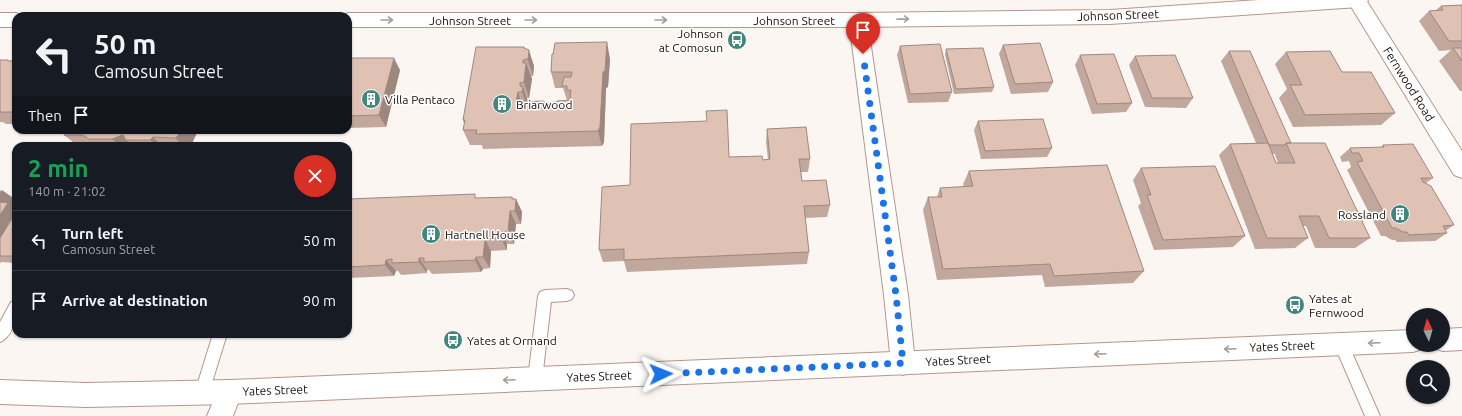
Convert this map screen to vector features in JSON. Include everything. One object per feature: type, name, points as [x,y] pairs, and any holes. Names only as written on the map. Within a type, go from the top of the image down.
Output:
[{"type":"main road","name":"Fernwood Road","points":[[1356,0],[1462,169]]},
{"type":"main road","name":"Johnson Street","points":[[352,20],[858,20],[1110,17],[1360,0]]},
{"type":"main road","points":[[0,20],[12,20]]},
{"type":"main road","points":[[858,20],[896,295],[903,363]]},
{"type":"main road","points":[[1450,340],[1462,339]]},
{"type":"main road","name":"Yates Street","points":[[0,392],[48,395],[116,396],[230,392],[1406,341]]},
{"type":"main road","points":[[220,416],[230,392]]},
{"type":"lane","points":[[535,379],[544,296],[567,295]]},
{"type":"lane","points":[[0,335],[12,314]]},
{"type":"lane","points":[[202,392],[219,338]]},
{"type":"lane","points":[[1341,344],[1373,416]]},
{"type":"building","points":[[1462,5],[1462,41],[1449,41],[1429,11],[1443,10],[1441,6]]},
{"type":"building","name":"Briarwood","points":[[607,42],[605,71],[603,72],[600,127],[598,131],[476,134],[477,130],[463,130],[465,120],[463,120],[476,47],[524,47],[529,50],[528,59],[523,60],[523,63],[526,63],[524,82],[520,83],[520,86],[523,87],[522,92],[518,92],[516,102],[544,101],[544,103],[570,100],[571,90],[567,90],[567,86],[562,86],[564,77],[571,77],[572,72],[551,72],[552,54],[555,43]]},
{"type":"building","points":[[1040,43],[1053,82],[1015,84],[1003,45]]},
{"type":"building","points":[[940,44],[952,92],[910,94],[900,46]]},
{"type":"building","points":[[983,48],[994,87],[956,89],[946,49]]},
{"type":"building","points":[[1453,48],[1462,48],[1462,61]]},
{"type":"building","points":[[1229,51],[1250,51],[1291,143],[1286,143],[1285,145],[1269,145]]},
{"type":"building","points":[[1330,51],[1342,72],[1371,72],[1395,113],[1305,115],[1290,85],[1302,85],[1286,52]]},
{"type":"building","points":[[1114,54],[1132,103],[1097,104],[1080,55]]},
{"type":"building","points":[[1175,55],[1193,98],[1152,98],[1135,56]]},
{"type":"building","points":[[352,58],[394,58],[379,115],[352,116]]},
{"type":"building","points":[[0,60],[8,60],[12,61],[12,112],[0,112]]},
{"type":"building","points":[[727,110],[729,157],[762,156],[763,160],[770,159],[767,129],[806,127],[810,159],[799,159],[802,181],[826,180],[830,205],[804,206],[809,252],[624,260],[624,249],[599,250],[602,187],[630,185],[631,124],[707,121],[706,111]]},
{"type":"building","points":[[1043,119],[1052,148],[985,151],[978,121]]},
{"type":"building","points":[[179,134],[175,138],[153,137],[150,140],[126,140],[123,135],[112,139],[89,139],[83,135],[64,135]]},
{"type":"building","points":[[1268,143],[1276,163],[1295,163],[1286,143],[1325,143],[1370,238],[1329,238],[1319,216],[1299,216],[1308,238],[1267,238],[1230,144]]},
{"type":"building","name":"Rossland","points":[[1413,144],[1433,178],[1421,178],[1423,182],[1431,186],[1454,225],[1443,226],[1447,233],[1409,235],[1407,232],[1392,228],[1357,162],[1363,161],[1359,153],[1352,153],[1350,148]]},
{"type":"building","points":[[1107,165],[1144,271],[1054,276],[1050,264],[943,269],[928,197],[942,197],[940,188],[973,186],[969,171]]},
{"type":"building","points":[[1215,166],[1245,236],[1163,240],[1147,195],[1151,195],[1141,168]]},
{"type":"building","name":"Hartnell House","points":[[475,194],[475,198],[512,197],[512,199],[516,199],[515,211],[510,211],[508,232],[501,232],[501,238],[485,239],[483,257],[476,257],[475,260],[424,262],[424,258],[419,258],[419,262],[392,263],[392,259],[386,260],[385,265],[352,267],[352,199]]},
{"type":"building","points":[[0,202],[8,203],[0,215]]},
{"type":"building","points":[[12,218],[12,256],[0,256],[0,238]]},
{"type":"place","name":"Johnson at Comosun","points":[[737,40]]},
{"type":"place","name":"Villa Pentaco","points":[[371,99]]},
{"type":"place","name":"Briarwood","points":[[502,104]]},
{"type":"place","name":"Rossland","points":[[1400,214]]},
{"type":"place","name":"Hartnell House","points":[[431,234]]},
{"type":"place","name":"Yates at Fernwood","points":[[1295,305]]},
{"type":"place","name":"Yates at Ormand","points":[[453,340]]},
{"type":"route","points":[[661,374],[903,363],[896,295],[863,54]]}]
